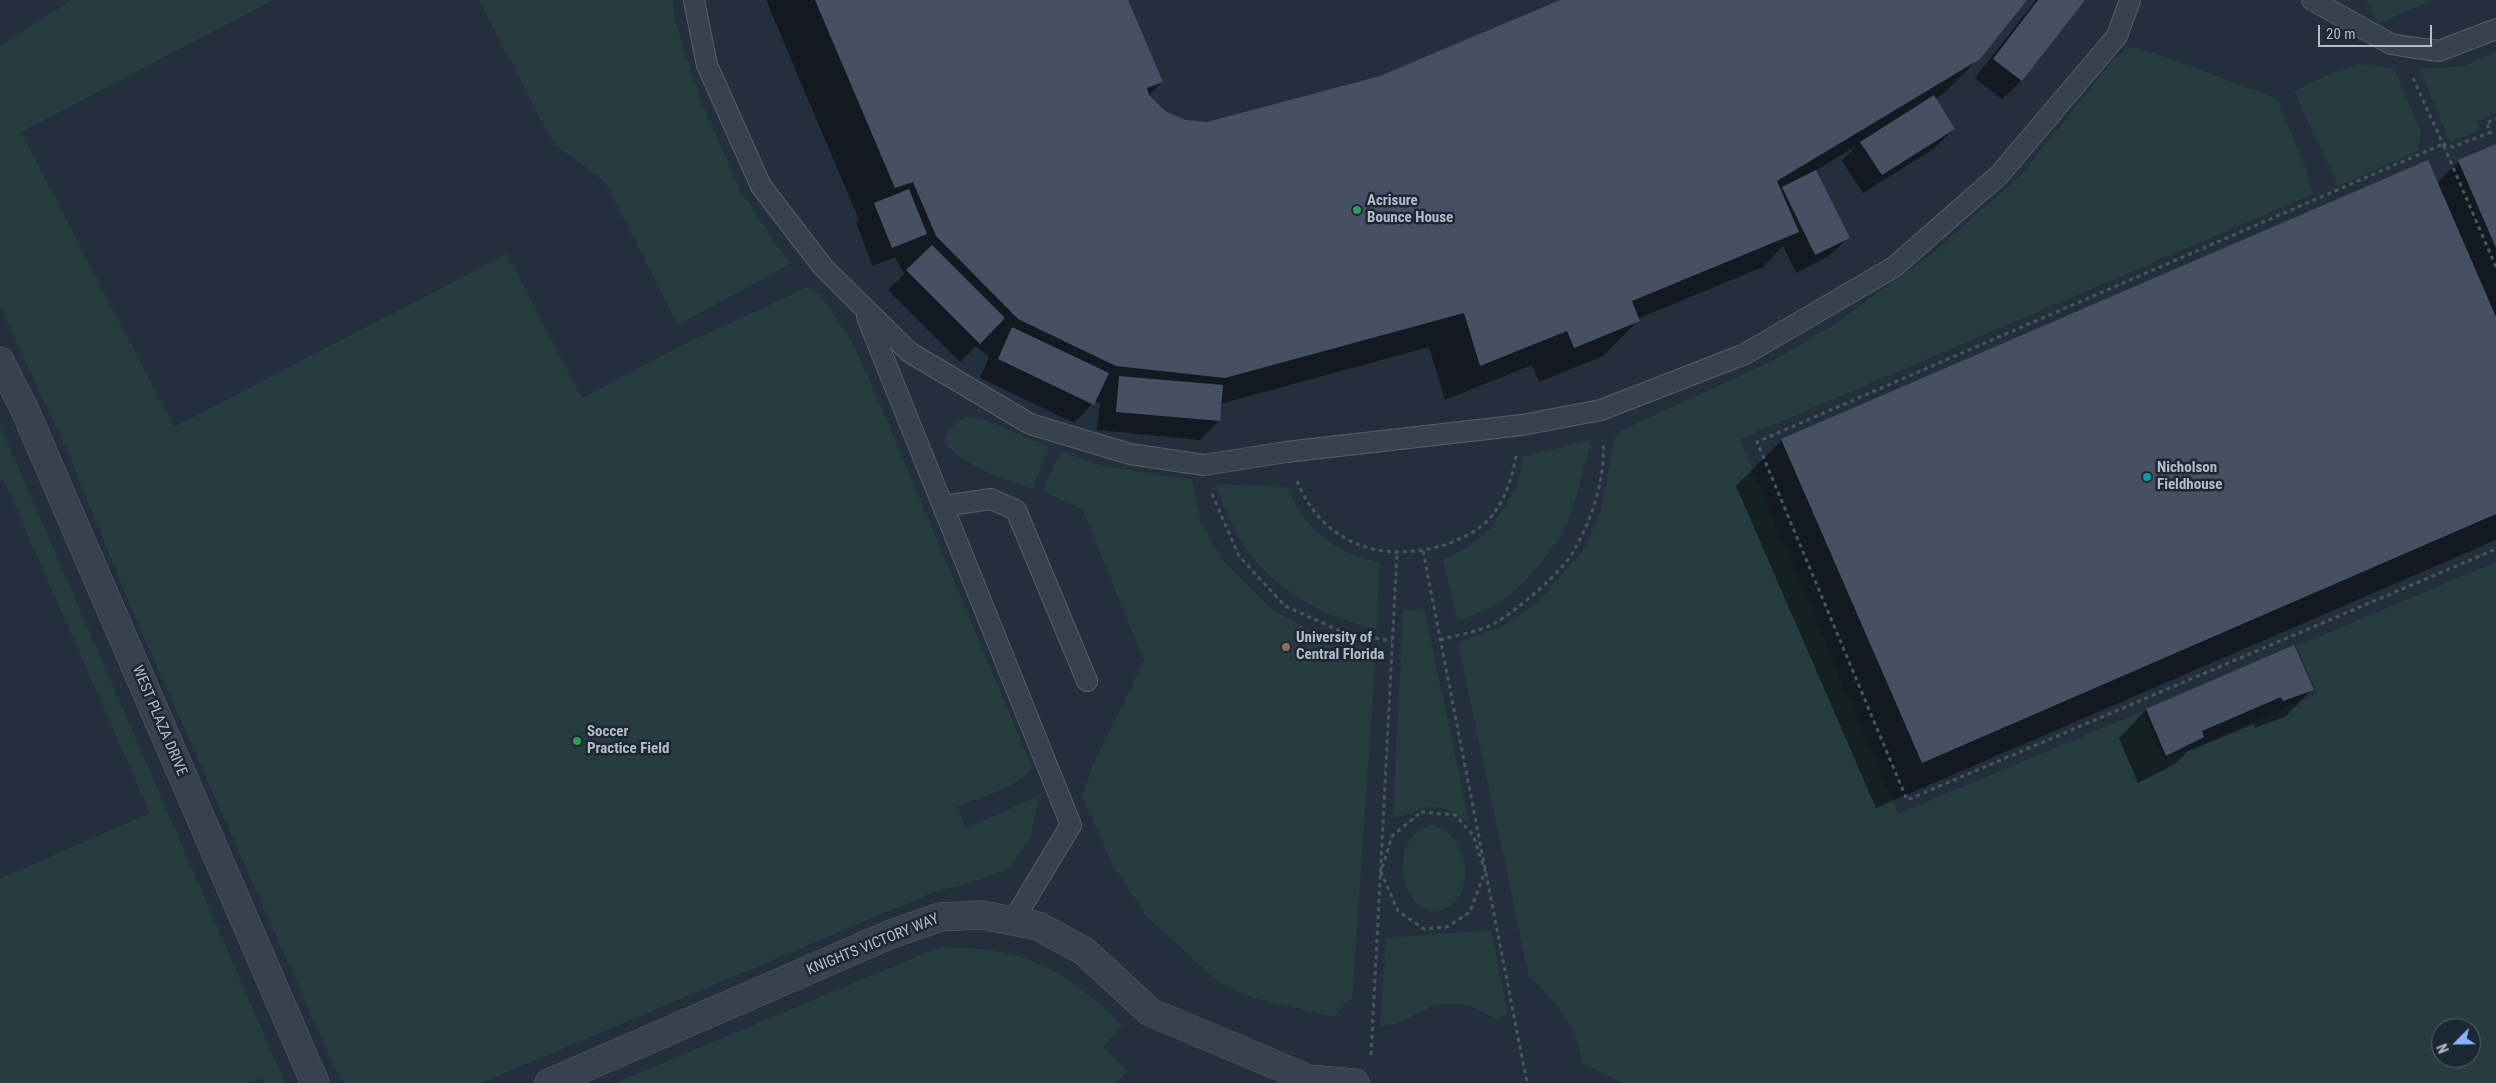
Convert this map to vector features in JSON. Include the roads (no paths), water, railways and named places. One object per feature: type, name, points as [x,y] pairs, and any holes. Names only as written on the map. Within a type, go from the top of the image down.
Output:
[{"type":"street","name":"WEST PLAZA DRIVE","points":[[0,361],[28,417],[315,1083]]},
{"type":"street","name":"KNIGHTS VICTORY WAY","points":[[549,1083],[889,935],[940,917],[982,915],[1038,926],[1084,951],[1150,1012],[1309,1079],[1354,1083]]},
{"type":"lane","points":[[694,0],[706,64],[761,186],[823,268],[909,352],[1030,424],[1130,454],[1204,465],[1286,452],[1522,425],[1601,410],[1745,354],[1894,267],[1999,175],[2116,36],[2130,0]]},
{"type":"lane","points":[[2312,0],[2391,44],[2409,47],[2439,51],[2496,29]]},
{"type":"lane","points":[[864,308],[1071,825],[1013,921]]},
{"type":"lane","points":[[943,506],[992,499],[1016,510],[1087,681]]},
{"type":"place","name":"Acrisure Bounce House","points":[[1357,210]]},
{"type":"place","name":"Nicholson Fieldhouse","points":[[2147,477]]},
{"type":"place","name":"University of Central Florida","points":[[1286,647]]},
{"type":"place","name":"Soccer Practice Field","points":[[577,741]]}]
